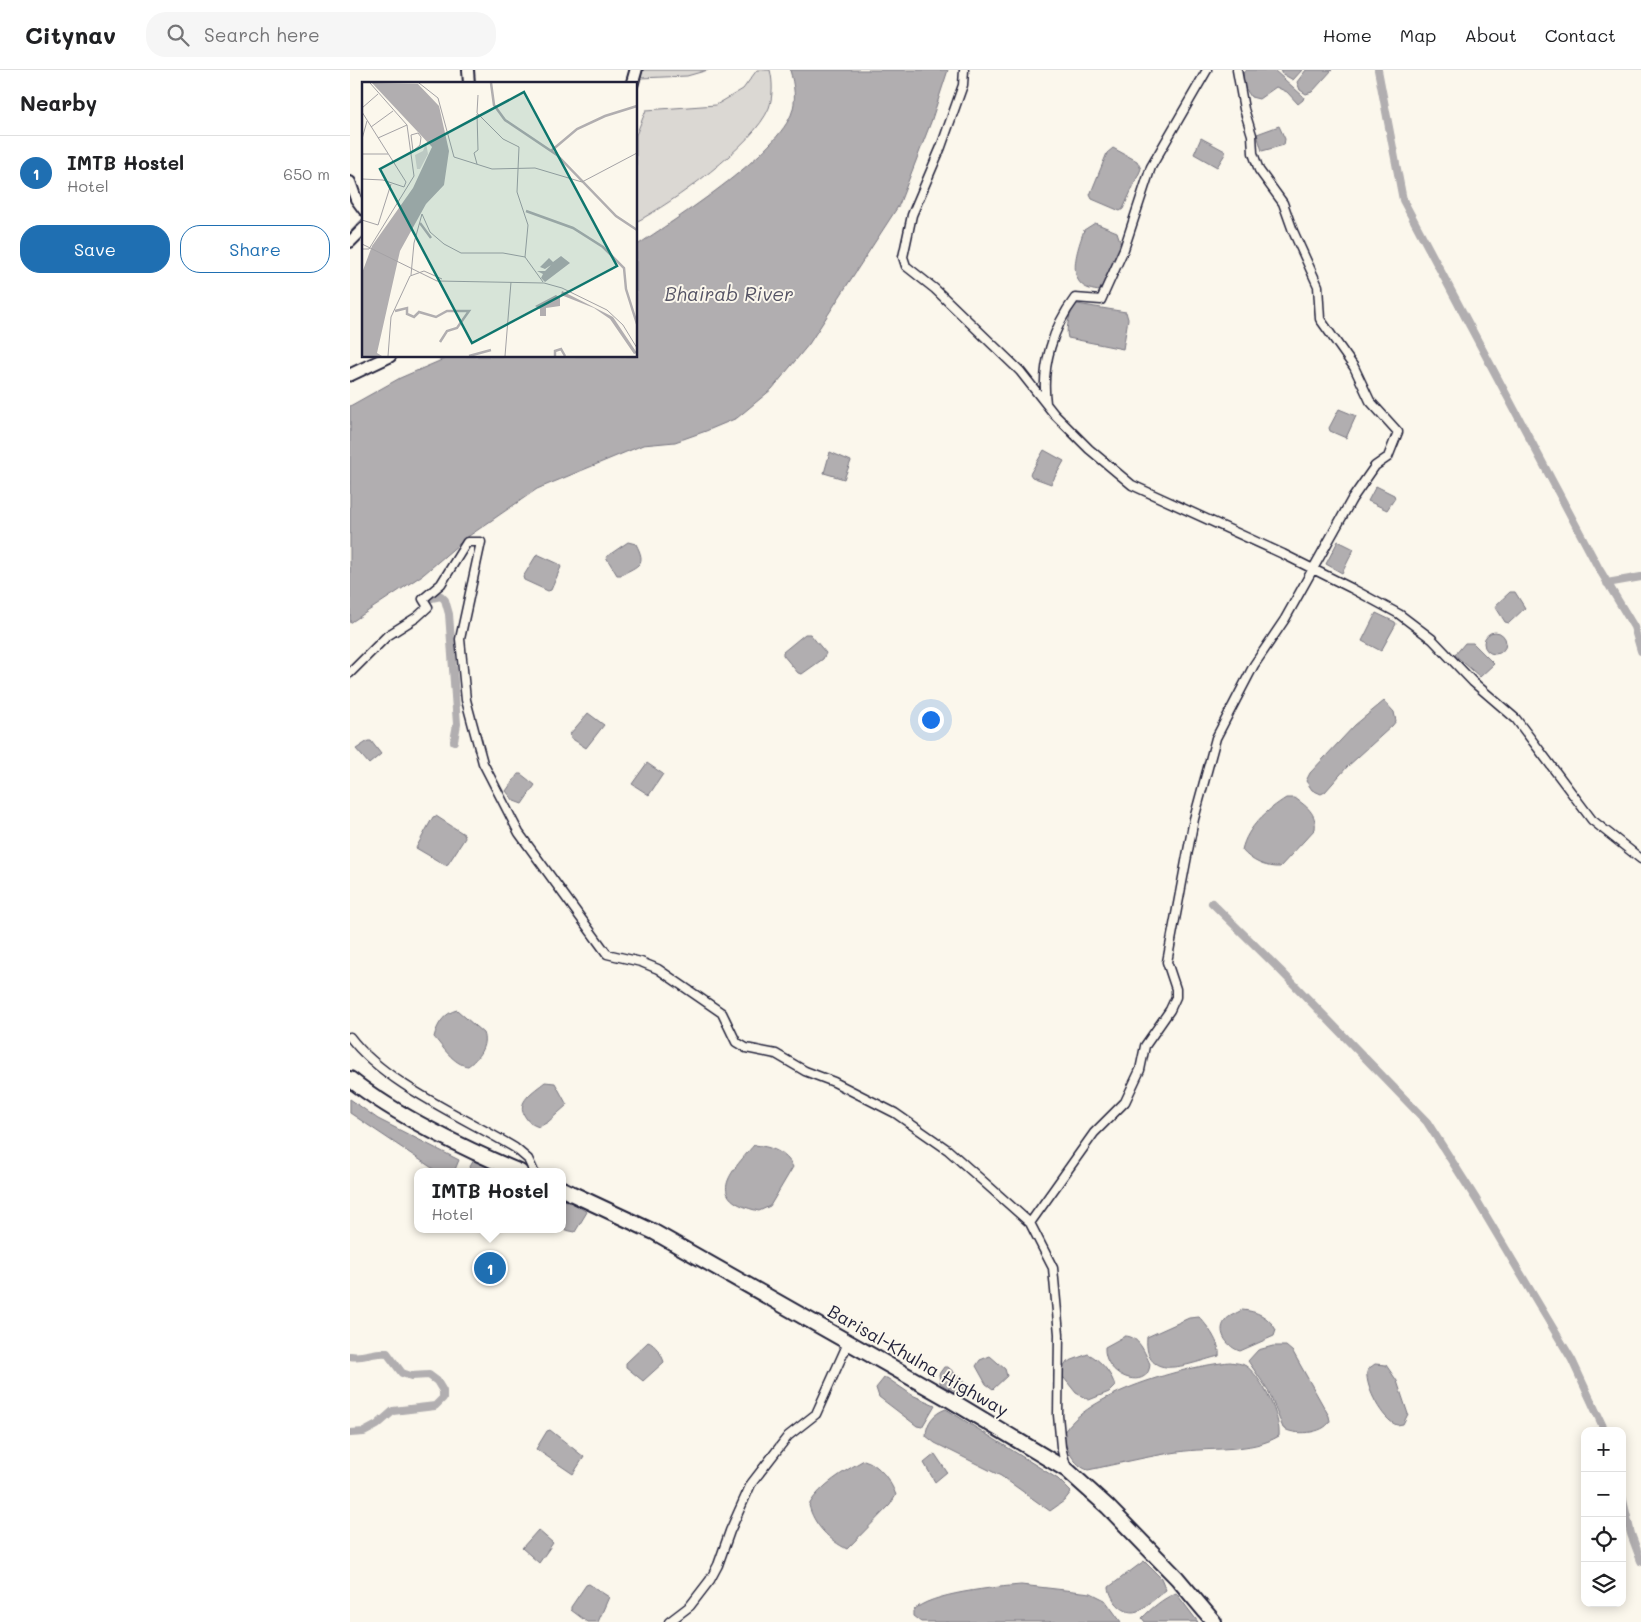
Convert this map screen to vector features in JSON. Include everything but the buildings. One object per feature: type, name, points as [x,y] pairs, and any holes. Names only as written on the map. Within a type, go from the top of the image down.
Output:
[{"type":"highway","points":[[350,1079],[373,1097],[436,1131],[512,1168]]},
{"type":"highway","name":"Barisal-Khulna Highway","points":[[566,1191],[654,1232],[952,1401],[1067,1470],[1108,1507],[1178,1578],[1214,1622]]},
{"type":"main road","points":[[350,375],[386,358]]},
{"type":"street","points":[[964,70],[963,85],[941,147],[912,215],[904,262],[1020,371],[1046,403],[1090,449],[1132,485],[1283,554],[1399,614],[1432,639],[1473,682],[1516,719],[1592,820],[1641,859]]},
{"type":"street","points":[[1046,403],[1044,386],[1046,362],[1059,324],[1075,298],[1101,300],[1124,248],[1151,167],[1207,70]]},
{"type":"street","points":[[1030,1223],[1094,1133],[1125,1102],[1140,1070],[1145,1046],[1170,1010],[1176,997],[1176,989],[1167,962],[1194,818],[1216,738],[1254,665],[1313,570],[1366,478],[1375,466],[1388,457],[1398,432],[1370,401],[1344,351],[1320,320],[1318,286],[1293,231],[1283,203],[1260,170],[1253,153],[1252,134],[1244,109],[1237,70]]},
{"type":"street","points":[[350,182],[356,199],[362,207]]},
{"type":"street","points":[[350,242],[362,230]]},
{"type":"street","points":[[350,673],[387,636],[410,622],[428,606],[423,599],[441,584],[467,542],[481,542],[460,639],[466,700],[483,763],[519,833],[607,954],[640,962],[658,969],[722,1013],[736,1042],[746,1048],[776,1054],[895,1113],[948,1150],[1030,1223],[1053,1268],[1059,1334],[1058,1415],[1067,1470]]},
{"type":"street","points":[[350,1037],[394,1077],[514,1148],[528,1159],[532,1168]]},
{"type":"street","points":[[669,1622],[690,1606],[710,1580],[751,1484],[788,1436],[816,1414],[848,1343]]},
{"type":"shaded area","points":[[643,70],[708,70],[687,76],[640,78]]},
{"type":"shaded area","points":[[757,70],[770,70],[772,94],[769,108],[760,123],[747,139],[710,172],[670,201],[638,221],[638,130],[646,110],[716,105],[743,89]]},
{"type":"water","name":"Bhairab River","points":[[790,70],[948,70],[931,122],[899,205],[809,344],[772,389],[737,418],[675,442],[643,445],[537,489],[466,538],[424,574],[350,623],[350,406],[400,378],[446,358],[638,358],[638,245],[698,204],[765,150],[781,132],[791,115],[794,104],[794,87]]},
{"type":"water","points":[[1247,70],[1274,70],[1304,97],[1303,100],[1298,104],[1287,92],[1276,87],[1259,99],[1251,97],[1244,86],[1243,73]]},
{"type":"water","points":[[1281,70],[1302,70],[1293,80],[1281,73]]},
{"type":"water","points":[[1306,70],[1332,70],[1312,92],[1306,94],[1300,90],[1297,82]]},
{"type":"water","points":[[1279,126],[1285,139],[1284,145],[1262,151],[1257,134]]},
{"type":"water","points":[[1201,138],[1225,151],[1217,167],[1194,154]]},
{"type":"water","points":[[1113,148],[1137,161],[1141,169],[1123,209],[1120,211],[1092,199],[1090,195],[1107,153]]},
{"type":"water","points":[[1095,223],[1117,232],[1122,247],[1101,291],[1089,289],[1081,284],[1075,269],[1078,249],[1084,230]]},
{"type":"water","points":[[1077,304],[1126,312],[1128,319],[1123,349],[1068,338],[1069,320],[1072,310]]},
{"type":"water","points":[[1339,409],[1356,416],[1346,438],[1330,431],[1329,428]]},
{"type":"water","points":[[1044,450],[1064,461],[1051,484],[1032,477],[1030,474]]},
{"type":"water","points":[[830,452],[851,461],[844,479],[824,473]]},
{"type":"water","points":[[1376,486],[1394,495],[1395,498],[1387,510],[1368,501]]},
{"type":"water","points":[[1338,541],[1354,549],[1342,573],[1326,564]]},
{"type":"water","points":[[628,542],[636,544],[641,560],[637,566],[621,575],[617,575],[606,557]]},
{"type":"water","points":[[537,554],[559,564],[561,567],[551,590],[548,591],[524,580],[523,577]]},
{"type":"water","points":[[1510,592],[1515,592],[1525,608],[1509,623],[1505,622],[1495,606]]},
{"type":"water","points":[[1376,613],[1396,624],[1381,651],[1362,641]]},
{"type":"water","points":[[1495,632],[1503,635],[1506,643],[1503,651],[1495,654],[1487,651],[1484,643],[1487,635]]},
{"type":"water","points":[[805,634],[810,634],[826,653],[823,659],[802,674],[798,673],[783,655],[783,652]]},
{"type":"water","points":[[1465,643],[1473,643],[1494,664],[1480,677],[1455,655]]},
{"type":"water","points":[[1384,701],[1394,712],[1396,721],[1392,726],[1347,767],[1325,792],[1321,794],[1312,790],[1306,781],[1310,773],[1355,725]]},
{"type":"water","points":[[588,713],[604,725],[586,748],[571,738],[570,734]]},
{"type":"water","points":[[371,741],[381,754],[369,764],[356,749]]},
{"type":"water","points":[[647,763],[663,774],[649,795],[632,784]]},
{"type":"water","points":[[518,774],[521,774],[535,785],[522,804],[514,801],[506,791]]},
{"type":"water","points":[[1286,798],[1295,798],[1310,810],[1314,819],[1315,829],[1280,867],[1264,865],[1242,850],[1253,827],[1272,808]]},
{"type":"water","points":[[436,816],[464,834],[465,838],[448,864],[445,865],[416,848],[433,817]]},
{"type":"water","points":[[457,1010],[483,1033],[484,1038],[481,1051],[468,1066],[453,1059],[434,1037],[442,1020],[448,1014]]},
{"type":"water","points":[[545,1082],[555,1083],[567,1105],[548,1122],[539,1127],[527,1120],[522,1107],[527,1097]]},
{"type":"water","points":[[350,1099],[378,1119],[459,1160],[456,1168],[432,1168],[350,1113]]},
{"type":"water","points":[[754,1145],[777,1151],[786,1157],[793,1167],[770,1206],[759,1211],[742,1206],[732,1200],[727,1192],[730,1175]]},
{"type":"water","points":[[475,1158],[496,1168],[469,1168]]},
{"type":"water","points":[[566,1199],[587,1212],[575,1232],[566,1230]]},
{"type":"water","points":[[1242,1310],[1258,1313],[1266,1318],[1276,1330],[1274,1336],[1240,1351],[1232,1347],[1223,1335],[1223,1326],[1228,1318]]},
{"type":"water","points":[[1199,1317],[1216,1340],[1219,1356],[1184,1366],[1172,1367],[1161,1366],[1153,1361],[1148,1352],[1147,1337],[1189,1318]]},
{"type":"water","points":[[1125,1336],[1138,1342],[1150,1364],[1148,1373],[1142,1377],[1135,1379],[1118,1373],[1106,1357],[1105,1347]]},
{"type":"water","points":[[648,1342],[658,1350],[664,1362],[643,1381],[626,1367],[626,1363]]},
{"type":"water","points":[[1273,1346],[1286,1346],[1293,1352],[1329,1416],[1330,1421],[1322,1429],[1301,1433],[1288,1431],[1283,1428],[1268,1390],[1248,1361],[1258,1350]]},
{"type":"water","points":[[1088,1354],[1105,1367],[1115,1386],[1109,1392],[1089,1400],[1076,1393],[1060,1373],[1067,1362]]},
{"type":"water","points":[[990,1356],[1005,1369],[1007,1376],[993,1389],[986,1384],[976,1366],[980,1360]]},
{"type":"water","points":[[1230,1362],[1244,1365],[1252,1371],[1264,1388],[1274,1408],[1279,1436],[1256,1445],[1167,1454],[1088,1470],[1078,1465],[1074,1460],[1066,1445],[1063,1434],[1075,1419],[1092,1406],[1114,1394],[1163,1376],[1188,1369]]},
{"type":"water","points":[[1375,1364],[1386,1365],[1397,1381],[1408,1414],[1403,1424],[1397,1425],[1392,1422],[1376,1403],[1367,1378],[1367,1372]]},
{"type":"water","points":[[944,1367],[948,1367],[968,1385],[969,1389],[966,1395],[952,1391],[940,1383],[939,1374]]},
{"type":"water","points":[[884,1378],[887,1378],[912,1395],[935,1405],[922,1427],[917,1426],[879,1397],[876,1388]]},
{"type":"water","points":[[946,1409],[1058,1479],[1071,1492],[1064,1501],[1050,1511],[1001,1476],[935,1443],[926,1436],[927,1427],[934,1416]]},
{"type":"water","points":[[550,1430],[584,1457],[573,1474],[536,1449],[547,1431]]},
{"type":"water","points":[[935,1454],[947,1472],[935,1482],[924,1463]]},
{"type":"water","points":[[864,1460],[875,1465],[884,1474],[896,1495],[890,1505],[847,1549],[823,1531],[814,1519],[809,1505],[826,1485]]},
{"type":"water","points":[[538,1530],[553,1543],[539,1563],[522,1548]]},
{"type":"water","points":[[1144,1561],[1161,1578],[1166,1590],[1147,1606],[1134,1612],[1129,1612],[1115,1602],[1109,1587]]},
{"type":"water","points":[[589,1584],[609,1597],[598,1622],[587,1622],[571,1610],[571,1607],[586,1585]]},
{"type":"water","points":[[1021,1585],[1091,1593],[1105,1600],[1121,1622],[921,1622],[913,1616],[913,1611],[921,1605],[948,1595],[980,1589]]},
{"type":"water","points":[[1176,1593],[1198,1622],[1145,1622],[1142,1618],[1162,1601]]},
{"type":"waterway","points":[[1378,70],[1403,200],[1598,567],[1634,627],[1641,651]]},
{"type":"waterway","points":[[350,233],[362,220]]},
{"type":"waterway","points":[[1607,583],[1641,577]]},
{"type":"waterway","points":[[427,599],[441,596],[445,600],[449,614],[457,724],[454,741]]},
{"type":"waterway","points":[[1212,903],[1280,970],[1427,1122],[1476,1199],[1572,1360],[1603,1427]]},
{"type":"waterway","points":[[350,1356],[359,1357],[387,1353],[402,1373],[411,1376],[429,1375],[437,1381],[443,1391],[443,1398],[435,1406],[393,1411],[377,1425],[364,1432],[350,1433]]},
{"type":"waterway","points":[[1626,1513],[1631,1534],[1641,1561]]},
{"type":"place","name":"IMTB Hostel","points":[[490,1268]]}]
